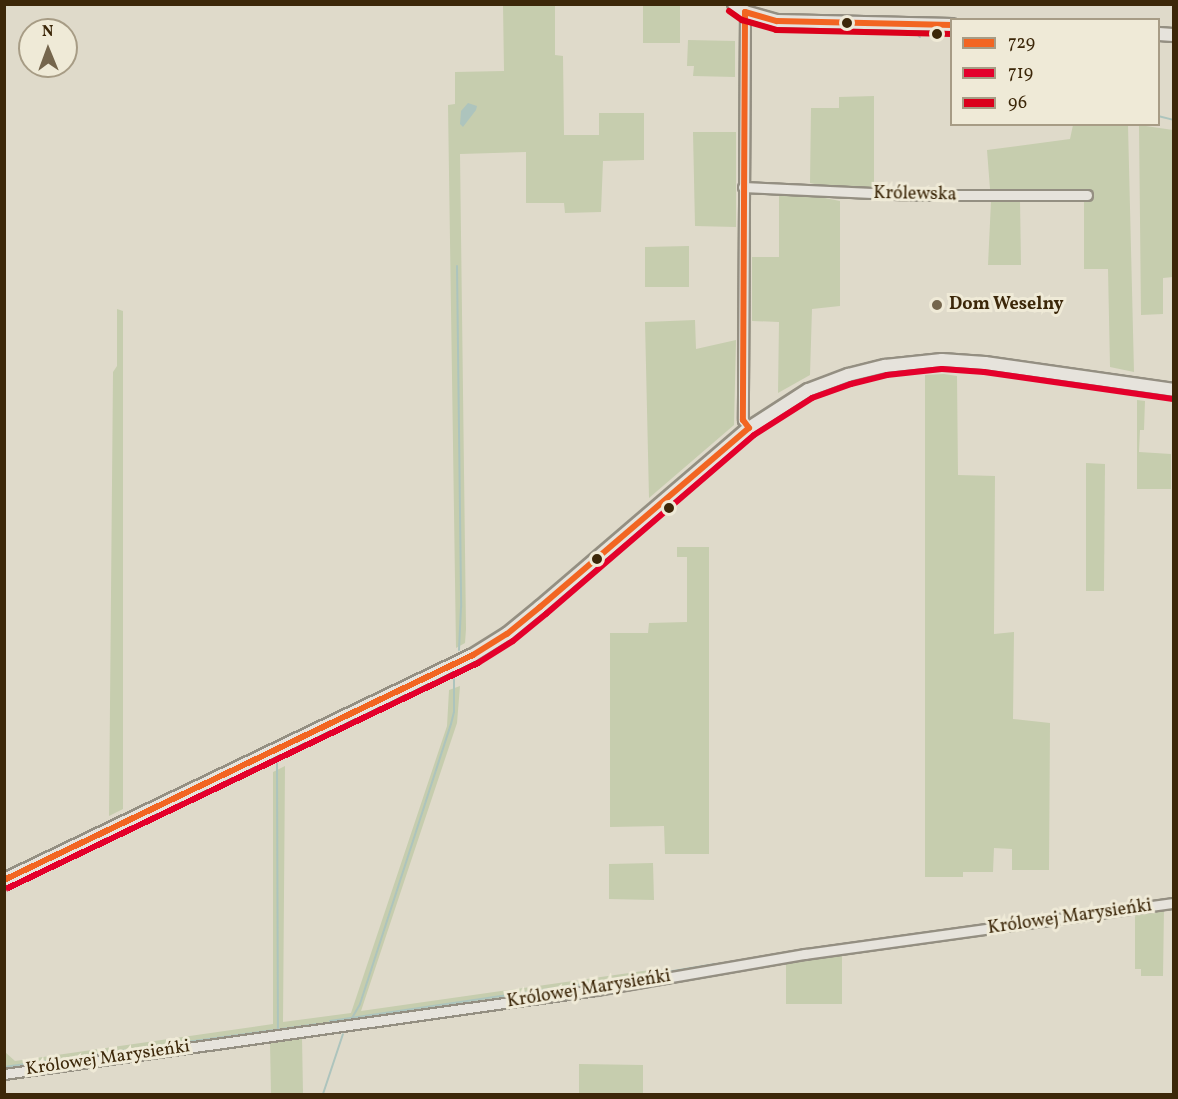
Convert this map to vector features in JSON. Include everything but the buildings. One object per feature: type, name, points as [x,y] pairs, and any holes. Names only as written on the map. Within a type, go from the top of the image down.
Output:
[{"type":"main road","points":[[739,8],[777,21],[950,25]]},
{"type":"main road","points":[[4,880],[473,655],[507,634],[540,607],[749,428],[808,390],[848,375],[914,362],[963,360],[1173,390]]},
{"type":"street","points":[[739,8],[743,187],[742,420],[749,428]]},
{"type":"street","name":"Królewska","points":[[743,187],[910,195],[1087,195]]},
{"type":"street","name":"Królowej Marysieńki","points":[[4,1074],[596,990],[805,954],[1173,903]]},
{"type":"green space","points":[[555,4],[555,55],[563,56],[564,135],[599,135],[599,113],[644,113],[644,160],[603,161],[601,212],[565,213],[564,203],[526,203],[526,152],[460,154],[466,629],[465,643],[456,648],[448,105],[455,104],[455,72],[504,71],[503,5]]},
{"type":"green space","points":[[643,5],[680,5],[680,43],[643,43]]},
{"type":"green space","points":[[688,40],[735,41],[735,77],[693,76],[694,66],[687,66]]},
{"type":"green space","points":[[874,96],[874,189],[839,189],[810,183],[811,108],[839,108],[839,97]]},
{"type":"green space","points":[[1073,126],[1128,126],[1134,372],[1110,367],[1108,269],[1084,269],[1084,201],[1091,194],[990,189],[987,150],[1070,139]]},
{"type":"green space","points":[[1139,126],[1146,126],[1173,130],[1173,277],[1163,278],[1163,314],[1141,315]]},
{"type":"green space","points":[[693,132],[736,132],[736,227],[695,226]]},
{"type":"green space","points":[[779,194],[810,195],[840,201],[840,306],[812,309],[810,375],[778,393],[779,322],[752,321],[752,257],[779,257]]},
{"type":"green space","points":[[991,201],[1020,201],[1021,265],[988,265]]},
{"type":"green space","points":[[689,246],[689,287],[645,287],[645,247]]},
{"type":"green space","points":[[117,309],[123,311],[123,809],[109,816],[113,372],[117,366]]},
{"type":"green space","points":[[695,320],[696,349],[736,340],[734,425],[649,498],[645,322]]},
{"type":"green space","points":[[925,375],[957,376],[958,475],[995,476],[994,634],[1014,632],[1013,719],[1050,723],[1049,870],[1012,870],[1012,849],[994,848],[993,872],[963,872],[963,877],[925,877]]},
{"type":"green space","points":[[1137,400],[1145,401],[1144,430],[1140,430],[1139,452],[1171,454],[1171,489],[1137,489]]},
{"type":"green space","points":[[1086,463],[1105,464],[1104,591],[1086,591]]},
{"type":"green space","points":[[677,547],[709,547],[709,854],[665,854],[664,826],[610,827],[610,633],[648,633],[649,623],[687,622],[687,557],[677,557]]},
{"type":"green space","points":[[460,686],[457,723],[361,1011],[657,969],[653,977],[5,1071],[5,1052],[15,1061],[273,1024],[273,772],[285,766],[283,1022],[351,1013],[447,726],[449,690]]},
{"type":"green space","points":[[653,863],[654,900],[609,899],[609,864]]},
{"type":"green space","points":[[1164,908],[1163,976],[1141,976],[1141,969],[1135,969],[1135,911]]},
{"type":"green space","points":[[842,953],[842,1004],[786,1004],[786,963]]},
{"type":"green space","points":[[302,1037],[303,1094],[271,1094],[270,1042]]},
{"type":"green space","points":[[579,1064],[643,1065],[643,1094],[579,1094]]},
{"type":"water","points":[[468,103],[477,106],[463,127],[460,124],[461,111]]},
{"type":"waterway","points":[[911,29],[920,37]]},
{"type":"waterway","points":[[1160,116],[1174,120]]},
{"type":"waterway","points":[[457,266],[461,607],[459,650]]},
{"type":"waterway","points":[[352,1018],[360,1004],[451,724],[454,712],[454,679]]},
{"type":"waterway","points":[[277,763],[278,1029]]},
{"type":"waterway","points":[[667,972],[715,964]]},
{"type":"waterway","points":[[330,1021],[651,974]]},
{"type":"waterway","points":[[4,1067],[317,1024]]},
{"type":"waterway","points":[[323,1094],[343,1034]]},
{"type":"transit line","name":"96","points":[[729,11],[742,20],[776,30],[950,34]]},
{"type":"transit line","name":"729","points":[[745,12],[743,420],[749,428]]},
{"type":"transit line","name":"729","points":[[745,12],[777,21],[950,25]]},
{"type":"transit line","name":"719","points":[[8,888],[478,663],[513,641],[546,614],[754,435],[812,398],[851,384],[887,375],[942,369],[984,372],[1173,399]]},
{"type":"transit line","name":"729","points":[[4,880],[473,655],[507,634],[540,607],[749,428]]},
{"type":"place","name":"Dom Weselny","points":[[937,305]]}]
